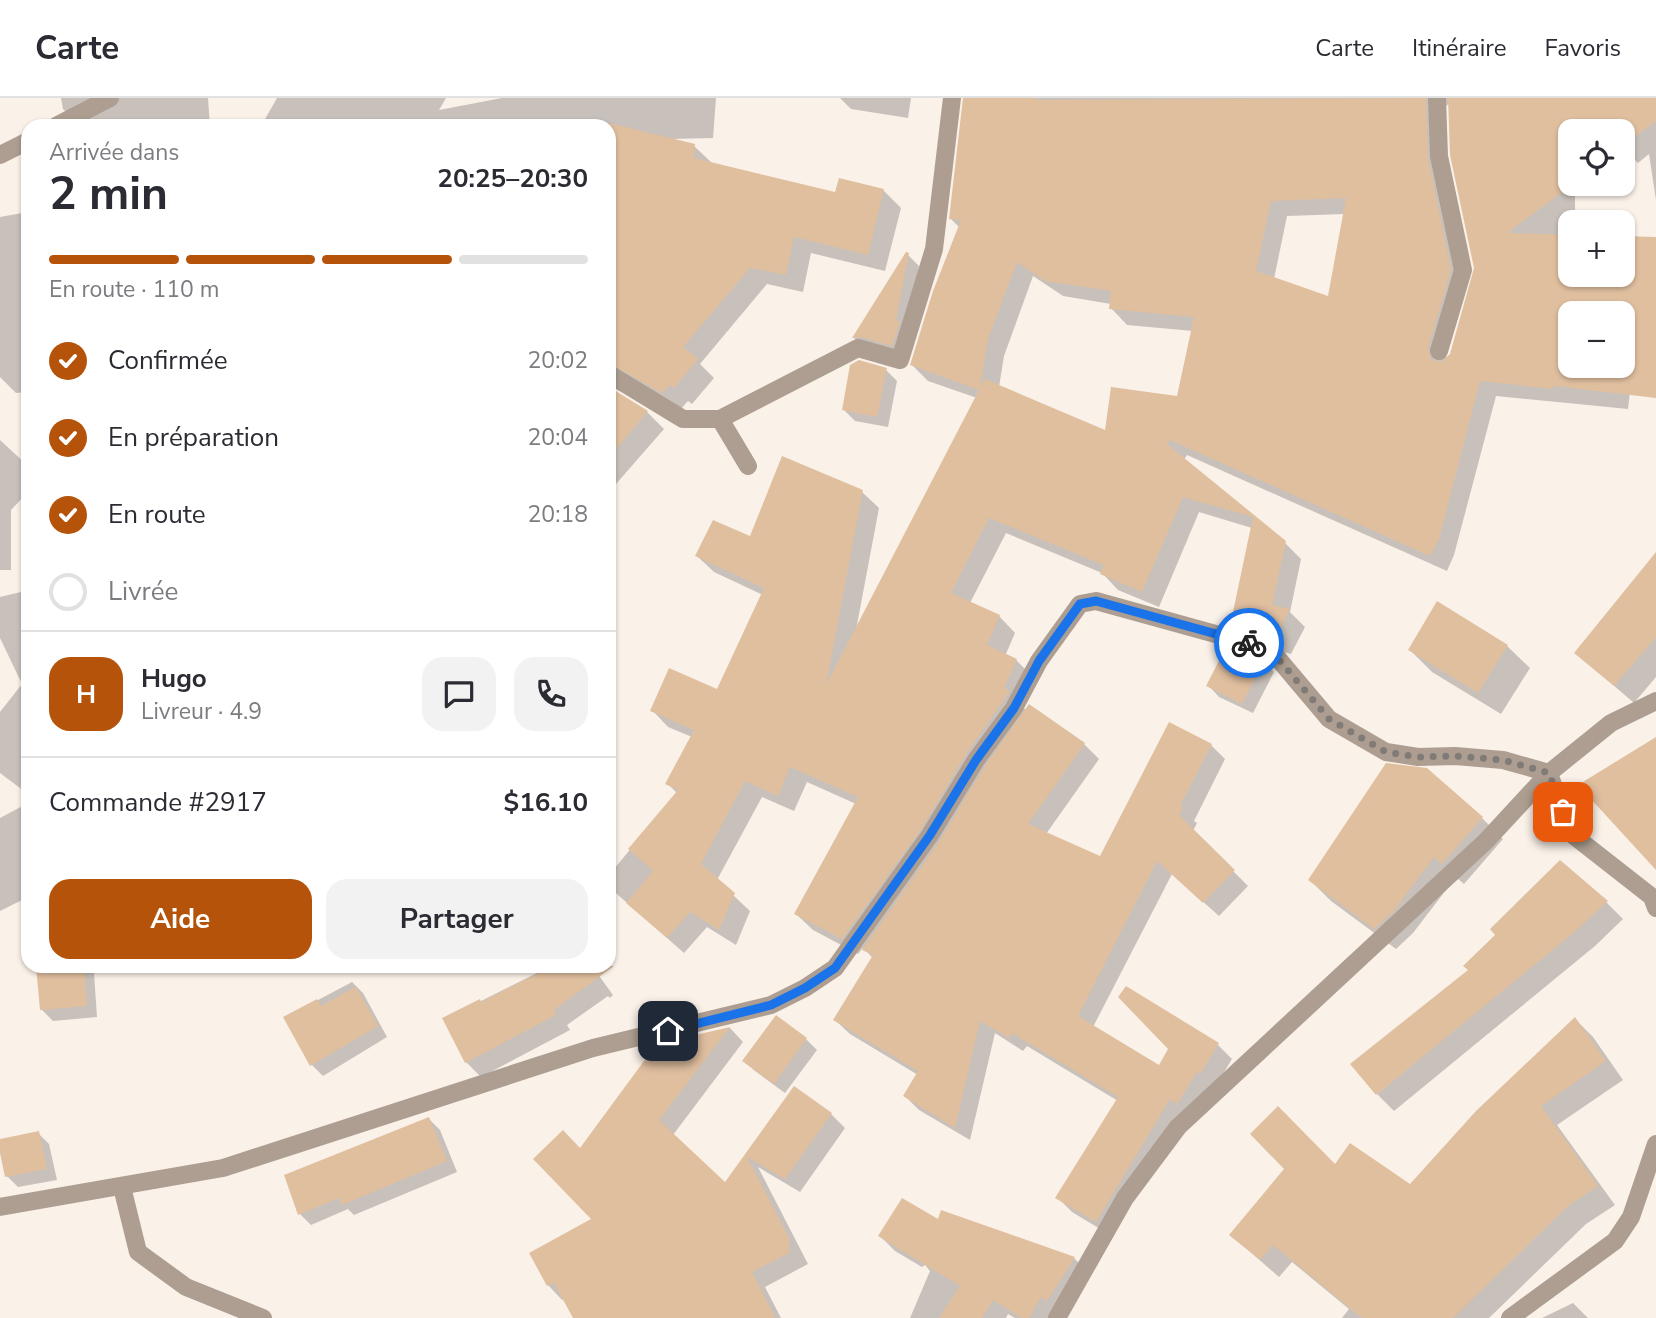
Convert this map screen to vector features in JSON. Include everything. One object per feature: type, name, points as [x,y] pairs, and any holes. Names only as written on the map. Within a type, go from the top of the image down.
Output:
[{"type":"street","points":[[70,119],[110,98]]},
{"type":"street","points":[[616,378],[683,419],[720,419],[858,348],[900,360],[933,249],[952,98]]},
{"type":"street","points":[[1437,98],[1439,156],[1463,270],[1439,351]]},
{"type":"street","points":[[0,155],[21,144]]},
{"type":"street","points":[[720,419],[748,466]]},
{"type":"street","points":[[0,1208],[223,1168],[593,1048],[771,1005],[805,988],[835,968],[930,835],[976,760],[1014,708],[1039,661],[1080,604],[1096,601],[1270,649],[1329,719],[1386,752],[1418,757],[1455,756],[1503,760],[1549,773]]},
{"type":"street","points":[[1057,1318],[1125,1198],[1178,1127],[1486,841],[1549,773],[1611,723],[1656,701]]},
{"type":"street","points":[[1549,773],[1569,832],[1652,897],[1656,908]]},
{"type":"street","points":[[1510,1318],[1615,1241],[1631,1217],[1656,1144]]},
{"type":"street","points":[[122,1187],[138,1252],[186,1287],[263,1318]]},
{"type":"building","points":[[963,98],[1426,98],[1428,158],[1451,270],[1428,348],[1431,359],[1441,362],[1450,354],[1474,268],[1450,155],[1448,98],[1656,98],[1656,121],[1635,137],[1635,119],[1558,119],[1558,195],[1507,233],[1558,235],[1558,287],[1635,287],[1635,236],[1656,237],[1656,398],[1554,386],[1552,389],[1480,381],[1439,539],[1430,556],[1170,440],[1167,444],[1286,541],[1272,605],[1290,609],[1275,639],[1230,626],[1253,517],[1183,497],[1142,592],[1100,574],[1104,565],[989,518],[951,593],[1000,615],[987,645],[1017,659],[1004,688],[1010,691],[966,754],[921,829],[842,939],[794,914],[858,797],[790,767],[778,796],[745,781],[701,864],[735,893],[719,930],[690,912],[667,938],[626,903],[653,871],[628,849],[678,790],[665,784],[694,730],[650,711],[669,668],[717,689],[764,588],[695,556],[713,520],[750,536],[782,456],[863,490],[826,685],[979,390],[910,365],[933,291],[961,220],[949,219]],"holes":[[[1346,198],[1328,296],[1256,271],[1271,201]],[[1017,262],[1045,281],[1111,291],[1109,309],[1194,317],[1177,396],[1111,387],[1105,430],[985,379],[980,387],[988,339]]]},
{"type":"building","points":[[616,125],[695,144],[694,158],[835,192],[839,178],[884,189],[868,255],[794,237],[786,275],[750,268],[683,347],[698,359],[674,388],[670,385],[662,393],[616,367]]},
{"type":"building","points":[[906,252],[909,253],[896,320],[900,322],[892,346],[861,337],[852,338]]},
{"type":"building","points":[[859,360],[887,368],[877,417],[842,410],[850,365]]},
{"type":"building","points":[[616,391],[648,411],[616,450]]},
{"type":"building","points":[[1656,552],[1656,637],[1614,686],[1574,653]]},
{"type":"building","points":[[1437,601],[1508,645],[1478,693],[1408,650]]},
{"type":"building","points":[[1225,649],[1264,660],[1242,704],[1206,686]]},
{"type":"building","points":[[1029,704],[1085,743],[1028,824],[1100,856],[1169,722],[1212,744],[1180,806],[1183,808],[1179,815],[1235,870],[1203,903],[1157,861],[1078,1016],[1159,1065],[1168,1049],[1118,997],[1126,986],[1219,1043],[1177,1104],[1170,1099],[1096,1222],[1055,1198],[1118,1097],[1012,1033],[1009,1038],[980,1021],[955,1128],[903,1096],[918,1071],[833,1020],[873,955],[862,950],[939,842],[985,766]]},
{"type":"building","points":[[1656,737],[1656,870],[1578,785]]},
{"type":"building","points":[[1386,763],[1427,768],[1483,817],[1442,864],[1434,857],[1393,912],[1374,929],[1308,880]]},
{"type":"building","points":[[1560,860],[1608,901],[1578,929],[1376,1095],[1350,1064],[1468,970],[1463,966],[1495,935],[1490,929]]},
{"type":"building","points":[[37,973],[85,973],[87,1006],[40,1010]]},
{"type":"building","points":[[538,973],[604,973],[554,1010],[556,1015],[465,1063],[442,1018],[480,999],[481,1002]]},
{"type":"building","points":[[356,987],[378,1026],[310,1066],[283,1017],[317,999],[321,1006]]},
{"type":"building","points":[[776,1015],[807,1038],[774,1084],[742,1061]]},
{"type":"building","points":[[1575,1017],[1606,1061],[1541,1106],[1598,1186],[1568,1206],[1453,1318],[1362,1318],[1273,1245],[1260,1260],[1229,1235],[1284,1169],[1250,1134],[1278,1106],[1335,1164],[1350,1143],[1410,1184],[1476,1111]]},
{"type":"building","points":[[730,1027],[659,1120],[725,1182],[794,1086],[832,1113],[785,1179],[747,1157],[789,1238],[789,1253],[752,1272],[775,1318],[573,1318],[554,1283],[547,1286],[529,1253],[591,1219],[533,1159],[563,1130],[580,1148],[655,1046],[667,1055],[687,1037]]},
{"type":"building","points":[[429,1117],[447,1161],[342,1205],[339,1198],[298,1215],[284,1175]]},
{"type":"building","points":[[39,1131],[47,1169],[5,1177],[0,1139]]},
{"type":"building","points":[[902,1198],[938,1219],[941,1210],[1075,1257],[1047,1301],[1041,1297],[1029,1318],[1022,1318],[993,1300],[982,1318],[939,1318],[960,1286],[878,1236]]},
{"type":"way so far","points":[[1249,643],[1270,649],[1329,719],[1386,752],[1418,757],[1455,756],[1503,760],[1549,773],[1563,812]]},
{"type":"route","points":[[668,1031],[771,1005],[805,988],[835,968],[930,835],[976,760],[1014,708],[1039,661],[1080,604],[1096,601],[1249,643]]}]
